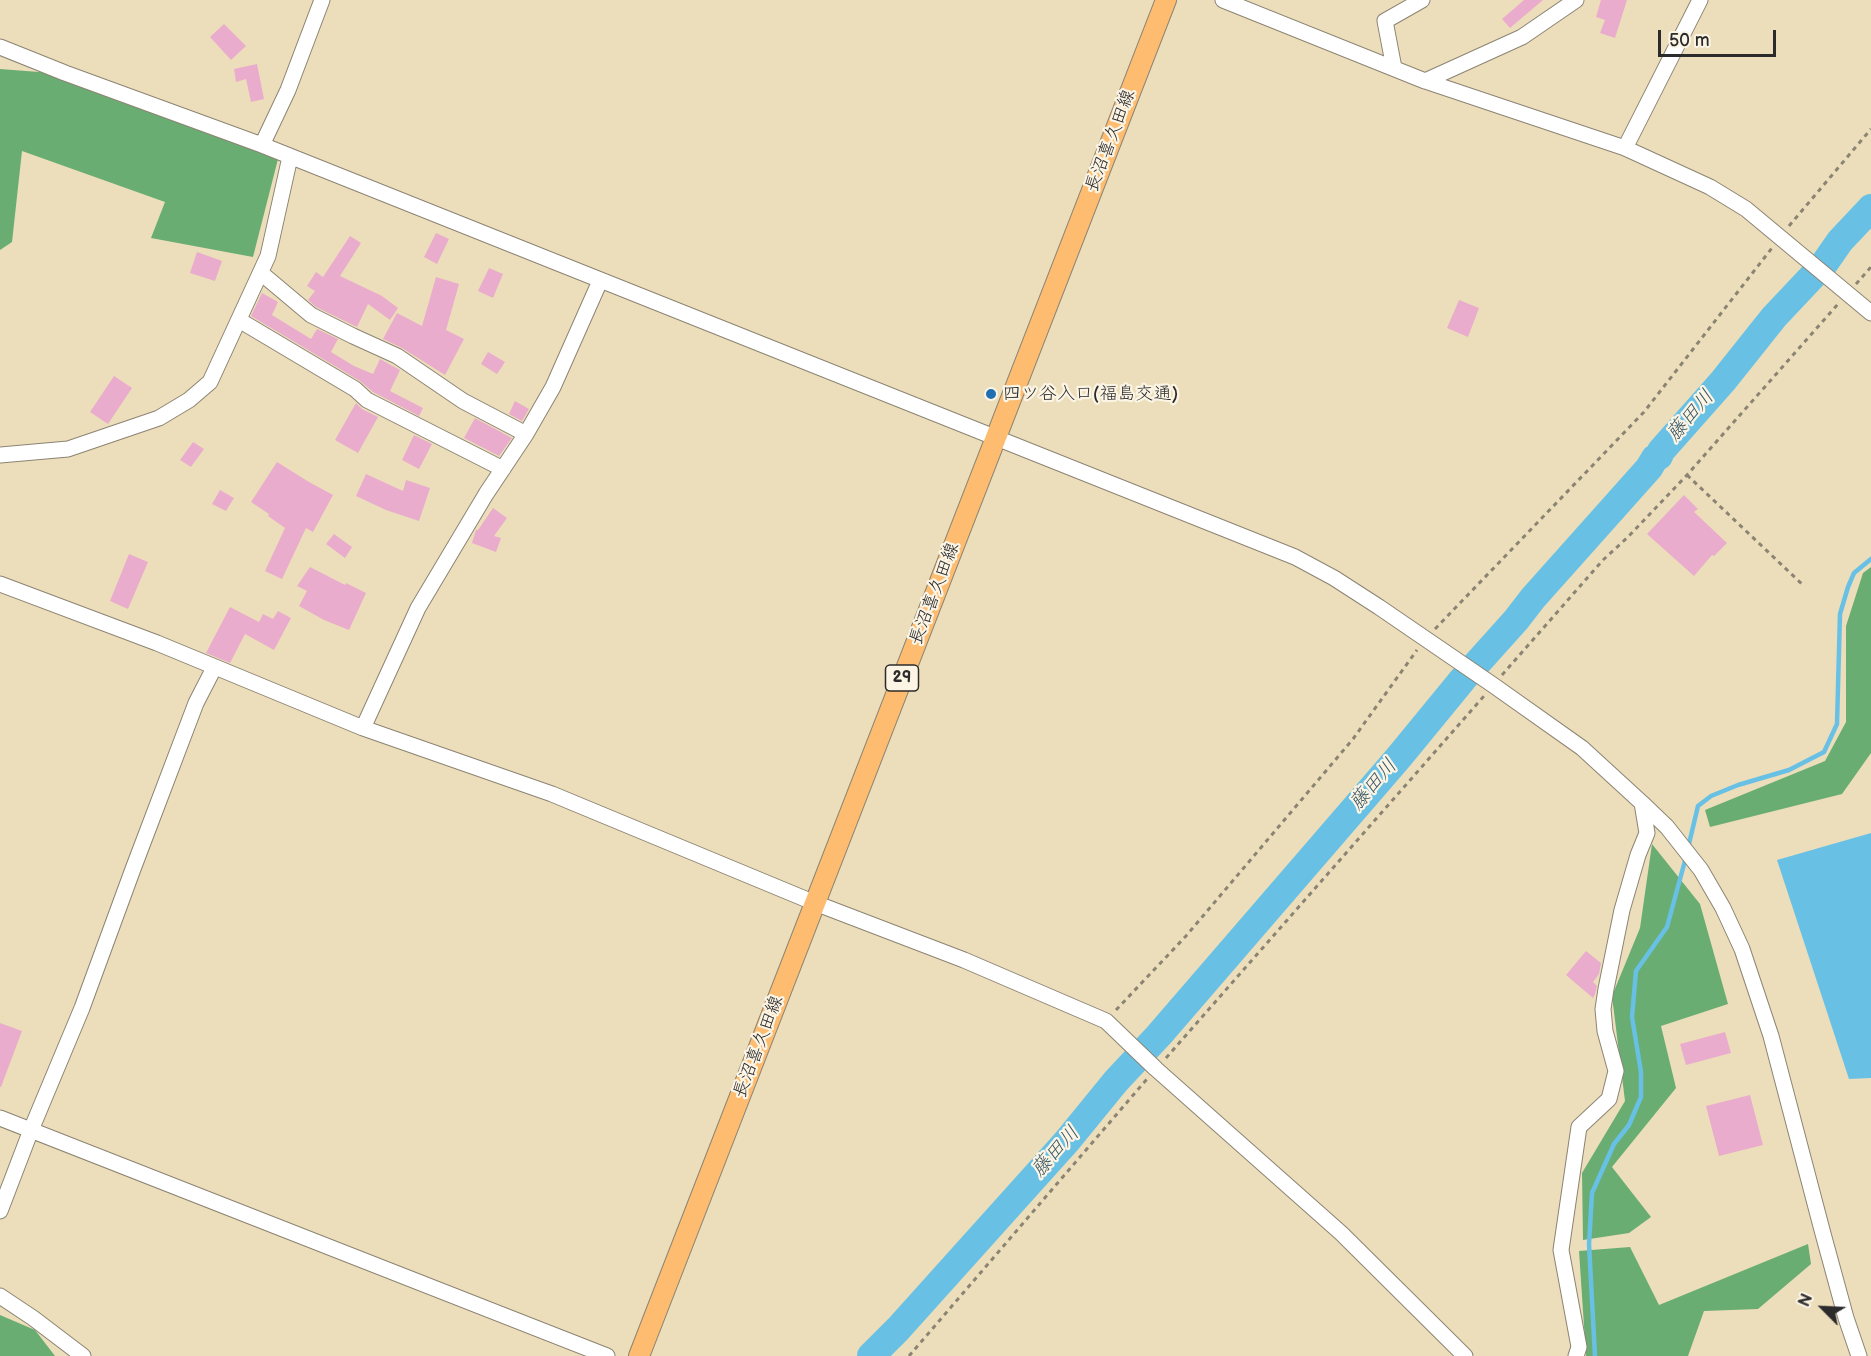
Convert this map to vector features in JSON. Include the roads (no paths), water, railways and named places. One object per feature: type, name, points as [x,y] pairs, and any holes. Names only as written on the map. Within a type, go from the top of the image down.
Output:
[{"type":"main road","name":"長沼喜久田線","points":[[639,1356],[1166,0]]},
{"type":"street","points":[[262,145],[288,90],[322,0]]},
{"type":"street","points":[[1223,0],[1425,81],[1625,148],[1710,187],[1746,209],[1871,313]]},
{"type":"street","points":[[1394,68],[1385,21],[1422,0]]},
{"type":"street","points":[[1425,81],[1522,38],[1576,0]]},
{"type":"street","points":[[1625,148],[1700,0]]},
{"type":"street","points":[[0,47],[262,145],[1295,557],[1334,578],[1493,685],[1582,748],[1667,827],[1701,870],[1723,908],[1742,949],[1771,1036],[1828,1252],[1859,1356]]},
{"type":"street","points":[[0,455],[68,449],[159,418],[189,400],[210,382],[268,256],[290,157]]},
{"type":"street","points":[[261,273],[311,315],[397,356],[463,401],[526,434]]},
{"type":"street","points":[[363,728],[418,608],[553,387],[600,281]]},
{"type":"street","points":[[239,320],[355,389],[367,400],[504,469]]},
{"type":"street","points":[[0,584],[157,643],[363,728],[552,794],[815,903],[964,960],[1106,1021],[1156,1069],[1341,1233],[1465,1356]]},
{"type":"street","points":[[0,1211],[82,1008],[132,869],[196,704],[214,668]]},
{"type":"street","points":[[1576,1356],[1579,1347],[1561,1250],[1579,1127],[1609,1099],[1616,1071],[1605,1032],[1603,1009],[1623,910],[1638,855],[1647,833],[1642,803]]},
{"type":"street","points":[[0,1118],[607,1356]]},
{"type":"street","points":[[0,1296],[83,1356]]},
{"type":"water","points":[[1871,833],[1871,1078],[1849,1079],[1777,860]]},
{"type":"waterway","name":"藤田川","points":[[871,1356],[1067,1141],[1116,1081],[1159,1035],[1533,598],[1649,468],[1774,317],[1824,264],[1840,241],[1871,208]]},
{"type":"waterway","points":[[1688,848],[1698,806],[1711,796],[1738,785],[1789,770],[1824,752],[1837,724],[1840,614],[1854,573],[1871,559]]},
{"type":"waterway","points":[[1595,1356],[1589,1244],[1592,1193],[1614,1144],[1629,1125],[1641,1097],[1641,1072],[1632,1017],[1636,971],[1667,927],[1686,857]]},
{"type":"place","name":"四ツ谷入口(福島交通)","points":[[991,394]]}]
